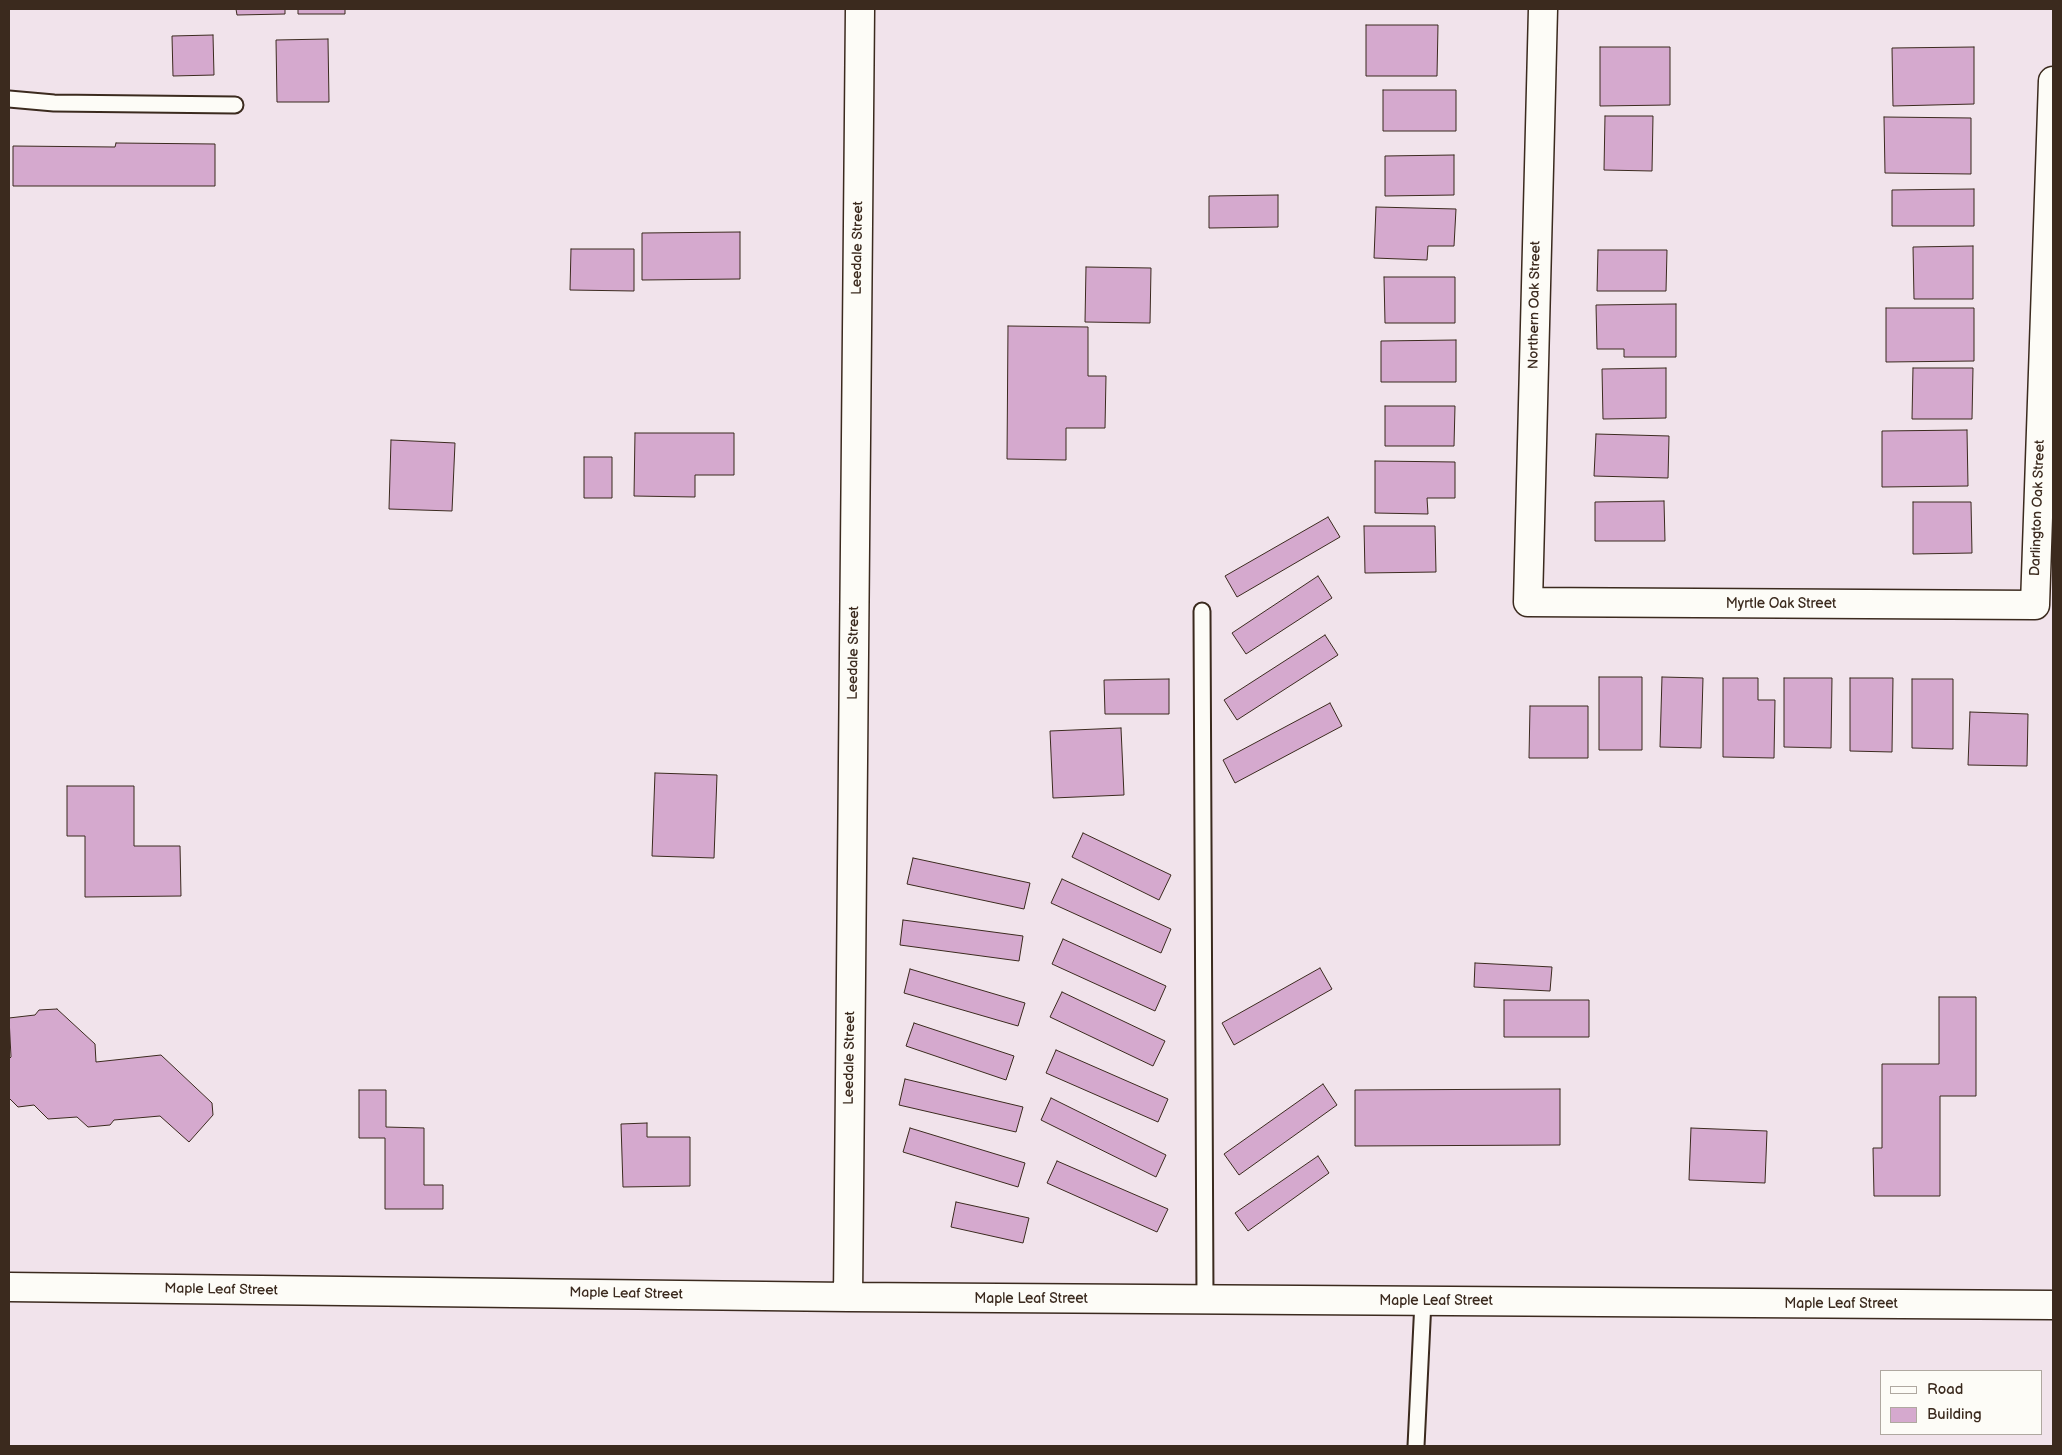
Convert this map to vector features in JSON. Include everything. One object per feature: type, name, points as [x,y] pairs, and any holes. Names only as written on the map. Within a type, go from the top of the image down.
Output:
[{"type":"street","name":"Leedale Street","points":[[848,1297],[860,9]]},
{"type":"street","name":"Northern Oak Street","points":[[1528,602],[1543,9]]},
{"type":"street","name":"Darlington Oak Street","points":[[2035,605],[2053,81]]},
{"type":"street","name":"Myrtle Oak Street","points":[[1528,602],[2035,605]]},
{"type":"street","name":"Maple Leaf Street","points":[[9,1287],[848,1297],[2053,1305]]},
{"type":"lane","points":[[9,99],[54,104],[235,105]]},
{"type":"lane","points":[[1202,611],[1205,1300]]},
{"type":"lane","points":[[1416,1446],[1423,1301]]},
{"type":"building","points":[[236,9],[285,9],[285,14],[237,15]]},
{"type":"building","points":[[298,9],[345,9],[345,14],[298,14]]},
{"type":"building","points":[[1366,25],[1438,25],[1437,76],[1366,76]]},
{"type":"building","points":[[213,35],[214,75],[173,76],[172,36]]},
{"type":"building","points":[[328,39],[329,102],[277,102],[276,40]]},
{"type":"building","points":[[1600,47],[1670,47],[1670,105],[1600,106]]},
{"type":"building","points":[[1974,47],[1974,104],[1893,106],[1892,48]]},
{"type":"building","points":[[1383,90],[1456,90],[1456,131],[1383,131]]},
{"type":"building","points":[[1605,116],[1653,116],[1652,171],[1604,170]]},
{"type":"building","points":[[1884,117],[1971,118],[1971,174],[1885,173]]},
{"type":"building","points":[[116,143],[215,144],[215,186],[13,186],[13,146],[115,147]]},
{"type":"building","points":[[1454,155],[1454,195],[1385,196],[1385,156]]},
{"type":"building","points":[[1974,189],[1974,226],[1892,226],[1892,190]]},
{"type":"building","points":[[1278,195],[1278,227],[1209,228],[1209,196]]},
{"type":"building","points":[[1376,207],[1456,209],[1454,246],[1428,246],[1427,260],[1374,258]]},
{"type":"building","points":[[740,232],[740,279],[642,280],[642,233]]},
{"type":"building","points":[[1973,246],[1973,299],[1914,299],[1913,247]]},
{"type":"building","points":[[571,249],[634,249],[634,291],[570,290]]},
{"type":"building","points":[[1598,250],[1667,250],[1666,291],[1597,291]]},
{"type":"building","points":[[1086,267],[1151,268],[1150,323],[1085,322]]},
{"type":"building","points":[[1384,277],[1455,277],[1455,323],[1385,323]]},
{"type":"building","points":[[1676,304],[1676,357],[1624,357],[1624,349],[1597,349],[1596,305]]},
{"type":"building","points":[[1886,308],[1974,308],[1974,361],[1886,362]]},
{"type":"building","points":[[1008,326],[1088,327],[1088,376],[1106,376],[1105,428],[1066,428],[1066,460],[1007,459]]},
{"type":"building","points":[[1456,340],[1456,382],[1381,382],[1381,341]]},
{"type":"building","points":[[1666,368],[1666,418],[1603,419],[1602,369]]},
{"type":"building","points":[[1913,368],[1973,368],[1972,419],[1912,419]]},
{"type":"building","points":[[1385,406],[1455,406],[1454,446],[1385,446]]},
{"type":"building","points":[[1967,430],[1968,486],[1882,487],[1882,431]]},
{"type":"building","points":[[635,433],[734,433],[734,475],[695,475],[695,497],[634,496]]},
{"type":"building","points":[[1596,434],[1669,436],[1668,478],[1594,476]]},
{"type":"building","points":[[391,440],[455,443],[452,511],[389,509]]},
{"type":"building","points":[[584,457],[612,457],[612,498],[584,498]]},
{"type":"building","points":[[1375,461],[1455,462],[1455,498],[1427,498],[1428,514],[1375,513]]},
{"type":"building","points":[[1664,501],[1665,541],[1595,541],[1595,502]]},
{"type":"building","points":[[1913,502],[1971,502],[1972,553],[1913,554]]},
{"type":"building","points":[[1328,517],[1340,537],[1237,597],[1225,576]]},
{"type":"building","points":[[1364,526],[1435,526],[1436,572],[1365,573]]},
{"type":"building","points":[[1318,576],[1332,598],[1246,654],[1232,633]]},
{"type":"building","points":[[1325,635],[1338,655],[1237,720],[1224,700]]},
{"type":"building","points":[[1599,677],[1642,677],[1642,750],[1599,750]]},
{"type":"building","points":[[1662,677],[1703,678],[1701,748],[1660,747]]},
{"type":"building","points":[[1723,678],[1758,678],[1758,700],[1775,700],[1774,758],[1723,757]]},
{"type":"building","points":[[1784,678],[1832,678],[1831,748],[1784,747]]},
{"type":"building","points":[[1850,678],[1893,678],[1892,752],[1850,751]]},
{"type":"building","points":[[1169,679],[1169,714],[1105,714],[1104,680]]},
{"type":"building","points":[[1912,679],[1953,679],[1953,749],[1912,748]]},
{"type":"building","points":[[1330,703],[1342,726],[1235,783],[1223,760]]},
{"type":"building","points":[[1530,706],[1588,706],[1588,758],[1529,758]]},
{"type":"building","points":[[1970,712],[2028,714],[2027,766],[1968,765]]},
{"type":"building","points":[[1121,728],[1124,795],[1053,798],[1050,731]]},
{"type":"building","points":[[655,773],[717,775],[714,858],[652,856]]},
{"type":"building","points":[[67,786],[134,786],[134,846],[180,846],[181,896],[85,897],[85,836],[67,836]]},
{"type":"building","points":[[1083,833],[1171,875],[1159,900],[1072,857]]},
{"type":"building","points":[[913,858],[1030,883],[1024,909],[907,884]]},
{"type":"building","points":[[1062,879],[1171,929],[1161,953],[1051,903]]},
{"type":"building","points":[[903,920],[1023,936],[1019,961],[900,945]]},
{"type":"building","points":[[1063,939],[1166,986],[1155,1011],[1052,964]]},
{"type":"building","points":[[1475,963],[1552,967],[1550,991],[1474,987]]},
{"type":"building","points":[[1320,968],[1332,989],[1234,1045],[1222,1023]]},
{"type":"building","points":[[910,969],[1025,1003],[1018,1026],[904,993]]},
{"type":"building","points":[[1062,992],[1165,1041],[1153,1066],[1050,1017]]},
{"type":"building","points":[[1939,997],[1976,997],[1976,1096],[1940,1096],[1940,1196],[1874,1196],[1873,1148],[1882,1148],[1882,1064],[1939,1064]]},
{"type":"building","points":[[1504,1000],[1589,1000],[1589,1037],[1504,1037]]},
{"type":"building","points":[[57,1009],[95,1044],[96,1062],[161,1055],[212,1103],[213,1115],[189,1142],[160,1116],[114,1120],[110,1125],[88,1127],[77,1117],[48,1119],[34,1105],[18,1107],[9,1098],[9,1059],[11,1057],[9,1018],[35,1015],[39,1010]]},
{"type":"building","points":[[914,1023],[1014,1056],[1006,1080],[906,1046]]},
{"type":"building","points":[[1056,1050],[1168,1099],[1158,1122],[1046,1073]]},
{"type":"building","points":[[905,1079],[1023,1107],[1016,1132],[899,1105]]},
{"type":"building","points":[[1323,1084],[1337,1105],[1239,1175],[1224,1154]]},
{"type":"building","points":[[1560,1089],[1560,1145],[1355,1146],[1355,1090]]},
{"type":"building","points":[[359,1090],[386,1090],[386,1127],[424,1128],[424,1185],[443,1185],[443,1209],[385,1209],[385,1138],[359,1138]]},
{"type":"building","points":[[1051,1098],[1166,1155],[1156,1177],[1041,1120]]},
{"type":"building","points":[[647,1123],[647,1137],[690,1137],[690,1186],[623,1187],[621,1124]]},
{"type":"building","points":[[910,1128],[1025,1163],[1018,1187],[903,1152]]},
{"type":"building","points":[[1691,1128],[1767,1131],[1765,1183],[1689,1180]]},
{"type":"building","points":[[1318,1156],[1329,1173],[1248,1231],[1235,1213]]},
{"type":"building","points":[[1057,1161],[1168,1209],[1157,1232],[1047,1183]]},
{"type":"building","points":[[956,1202],[1029,1218],[1023,1243],[951,1227]]}]
